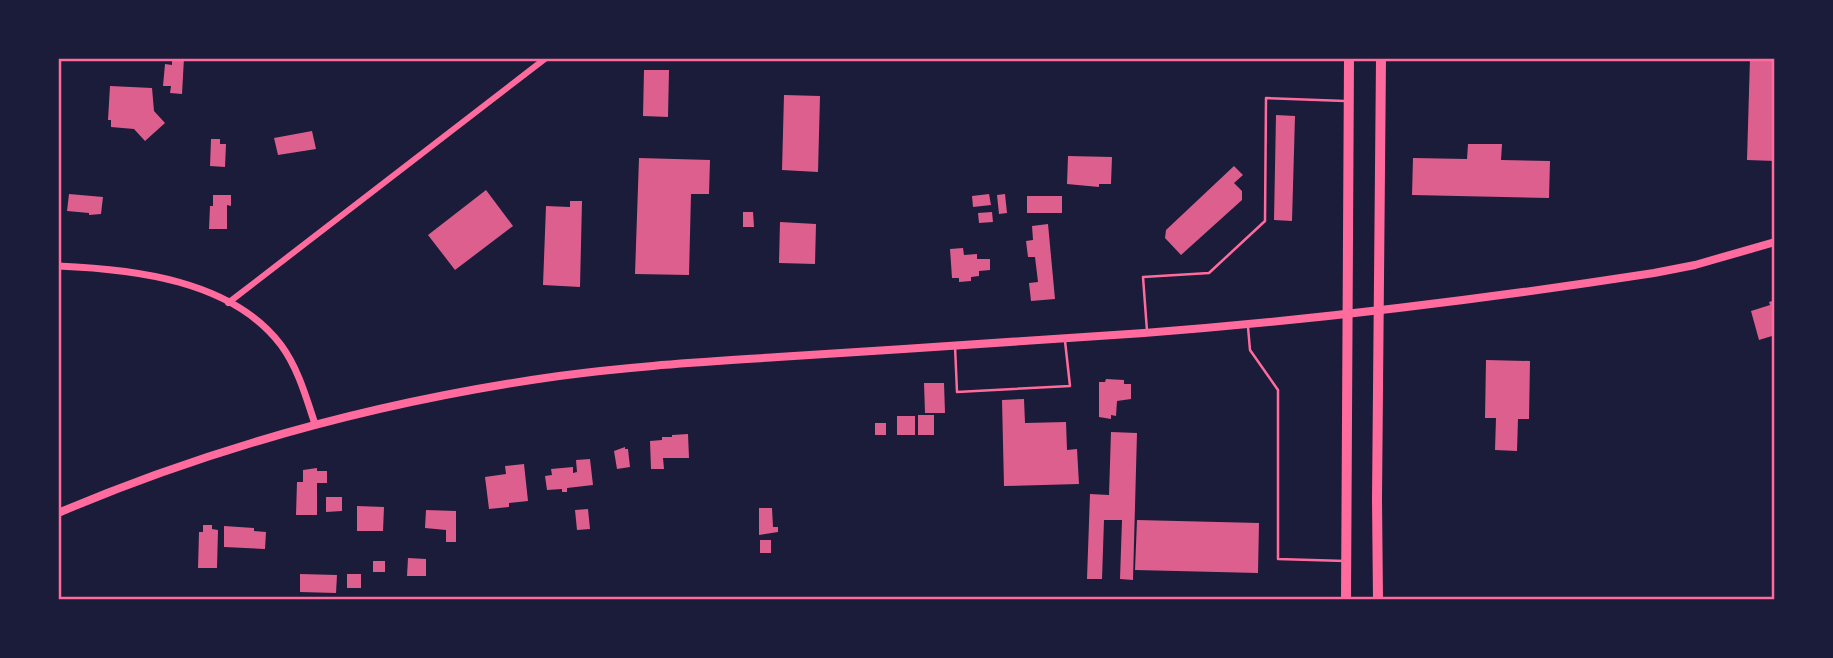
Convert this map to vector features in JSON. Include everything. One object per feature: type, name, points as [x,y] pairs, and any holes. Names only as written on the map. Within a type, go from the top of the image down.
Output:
[{"type":"highway","points":[[1346,600],[1349,58]]},
{"type":"highway","points":[[1378,600],[1381,58]]},
{"type":"main road","points":[[58,513],[173,468],[315,424],[432,397],[562,375],[683,363],[1147,332],[1378,311],[1654,273],[1695,265],[1775,242]]},
{"type":"street","points":[[228,303],[546,58]]},
{"type":"street","points":[[58,266],[96,268],[156,278],[192,287],[228,303],[259,323],[279,343],[299,378],[315,424]]},
{"type":"lane","points":[[1147,332],[1143,277],[1209,273],[1265,221],[1266,98],[1349,101]]},
{"type":"lane","points":[[1247,324],[1250,349],[1278,390],[1278,559],[1345,561]]},
{"type":"lane","points":[[955,345],[957,392],[1070,386],[1065,338]]},
{"type":"building","points":[[172,58],[184,58],[182,94],[170,93],[171,86],[163,86],[165,64],[172,65]]},
{"type":"building","points":[[1750,58],[1775,58],[1775,161],[1747,160]]},
{"type":"building","points":[[644,70],[669,70],[668,117],[643,116]]},
{"type":"building","points":[[110,86],[152,88],[154,111],[165,123],[145,141],[134,129],[111,127],[111,120],[108,120]]},
{"type":"building","points":[[784,95],[820,96],[818,172],[782,170]]},
{"type":"building","points":[[1276,115],[1295,116],[1292,221],[1274,220]]},
{"type":"building","points":[[312,131],[316,149],[278,155],[274,138]]},
{"type":"building","points":[[211,139],[220,139],[220,144],[226,144],[225,167],[210,166]]},
{"type":"building","points":[[1468,144],[1502,144],[1501,160],[1550,161],[1549,198],[1412,195],[1413,158],[1467,159]]},
{"type":"building","points":[[1068,156],[1112,157],[1111,184],[1099,184],[1099,187],[1067,184]]},
{"type":"building","points":[[639,158],[710,160],[709,194],[691,194],[689,275],[635,274]]},
{"type":"building","points":[[1234,166],[1243,175],[1234,183],[1242,191],[1242,200],[1181,255],[1165,238],[1166,230]]},
{"type":"building","points":[[486,190],[513,226],[455,270],[428,235]]},
{"type":"building","points":[[69,194],[103,197],[101,214],[67,211]]},
{"type":"building","points":[[989,194],[991,205],[973,207],[972,196]]},
{"type":"building","points":[[1005,194],[1007,213],[999,214],[997,195]]},
{"type":"building","points":[[213,195],[231,195],[231,206],[227,205],[227,229],[209,229]]},
{"type":"building","points":[[1027,196],[1062,196],[1062,213],[1027,213]]},
{"type":"building","points":[[570,201],[582,201],[580,287],[543,285],[546,206],[570,207]]},
{"type":"building","points":[[743,212],[753,212],[754,227],[743,227]]},
{"type":"building","points":[[992,212],[993,222],[979,223],[978,213]]},
{"type":"building","points":[[780,222],[816,224],[815,264],[779,263]]},
{"type":"building","points":[[1048,224],[1055,299],[1031,301],[1029,283],[1038,282],[1035,257],[1028,257],[1026,241],[1033,240],[1032,226]]},
{"type":"building","points":[[963,248],[964,255],[977,254],[977,259],[990,259],[990,270],[979,271],[979,276],[971,277],[971,281],[959,282],[959,278],[952,278],[950,249]]},
{"type":"building","points":[[1775,300],[1775,340],[1773,341],[1772,336],[1759,340],[1751,311],[1770,305],[1769,302]]},
{"type":"building","points":[[1486,360],[1530,361],[1529,419],[1518,419],[1517,451],[1495,450],[1496,418],[1485,418]]},
{"type":"building","points":[[1106,379],[1124,380],[1124,384],[1131,384],[1131,399],[1117,401],[1116,416],[1111,415],[1111,419],[1099,417],[1099,382],[1105,382]]},
{"type":"building","points":[[924,383],[944,383],[945,413],[925,413]]},
{"type":"building","points":[[1024,399],[1025,423],[1066,422],[1067,450],[1077,449],[1079,484],[1004,486],[1002,400]]},
{"type":"building","points":[[918,415],[934,415],[934,435],[918,435]]},
{"type":"building","points":[[897,416],[915,416],[915,435],[897,435]]},
{"type":"building","points":[[875,423],[886,423],[886,435],[875,435]]},
{"type":"building","points":[[1111,432],[1137,433],[1133,580],[1120,579],[1122,520],[1104,520],[1102,579],[1087,579],[1090,494],[1109,495]]},
{"type":"building","points":[[688,434],[689,458],[663,458],[664,469],[651,469],[650,441]]},
{"type":"building","points":[[625,447],[628,449],[630,467],[617,469],[614,451]]},
{"type":"building","points":[[590,459],[593,485],[567,488],[567,492],[562,492],[562,489],[547,490],[545,476],[552,475],[551,469],[573,467],[573,473],[577,472],[576,460]]},
{"type":"building","points":[[524,464],[528,501],[489,509],[485,477],[506,474],[505,466]]},
{"type":"building","points":[[317,468],[317,471],[327,471],[327,483],[317,483],[317,515],[296,515],[297,482],[303,482],[303,470]]},
{"type":"building","points":[[326,497],[342,497],[342,511],[326,512]]},
{"type":"building","points":[[357,506],[384,507],[383,531],[357,531]]},
{"type":"building","points":[[759,508],[772,508],[773,527],[778,527],[778,532],[759,535]]},
{"type":"building","points":[[588,509],[590,529],[577,530],[575,510]]},
{"type":"building","points":[[426,510],[456,511],[456,542],[446,542],[446,530],[425,528]]},
{"type":"building","points":[[1137,520],[1259,523],[1258,573],[1135,570]]},
{"type":"building","points":[[203,525],[212,525],[212,529],[218,530],[217,568],[198,568],[199,532],[203,532]]},
{"type":"building","points":[[224,526],[254,528],[254,531],[266,532],[265,549],[224,547]]},
{"type":"building","points":[[760,540],[771,540],[771,553],[760,553]]},
{"type":"building","points":[[408,558],[426,559],[426,576],[407,576]]},
{"type":"building","points":[[373,561],[385,561],[385,572],[373,572]]},
{"type":"building","points":[[300,574],[337,575],[336,593],[300,592]]},
{"type":"building","points":[[347,574],[361,574],[361,588],[347,588]]}]
